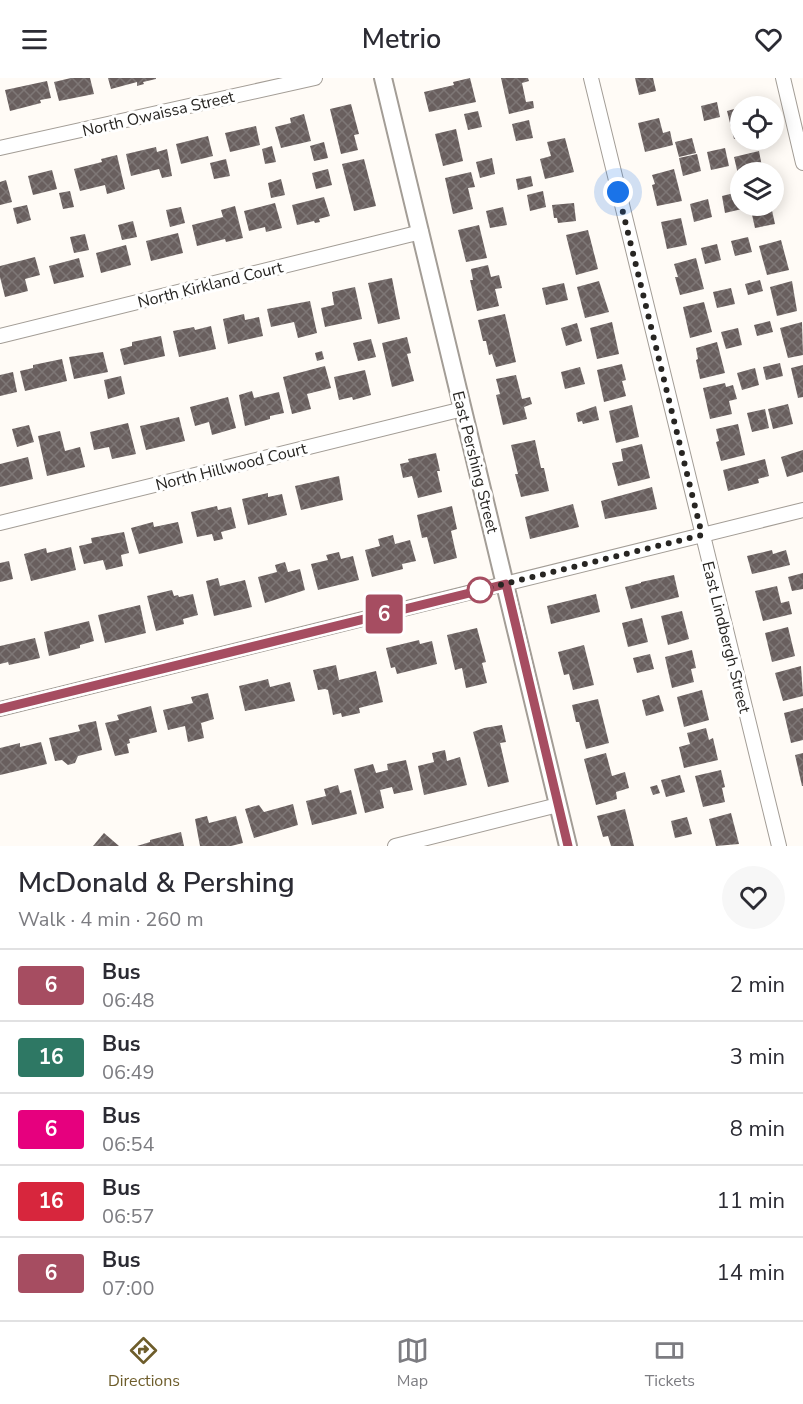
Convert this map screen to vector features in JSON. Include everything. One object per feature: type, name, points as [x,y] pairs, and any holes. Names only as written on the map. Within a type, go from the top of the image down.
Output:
[{"type":"street","name":"North Owaissa Street","points":[[0,148],[315,78]]},
{"type":"street","name":"East Pershing Street","points":[[383,78],[568,846]]},
{"type":"street","name":"East Lindbergh Street","points":[[591,78],[780,846]]},
{"type":"street","points":[[783,78],[803,163]]},
{"type":"street","name":"North Kirkland Court","points":[[0,336],[421,232]]},
{"type":"street","name":"North Hillwood Court","points":[[0,523],[463,409]]},
{"type":"street","points":[[0,709],[803,510]]},
{"type":"street","points":[[395,846],[558,805]]},
{"type":"building","points":[[71,78],[90,78],[94,94],[59,101],[54,82]]},
{"type":"building","points":[[108,78],[156,79],[137,86],[137,82],[111,89]]},
{"type":"building","points":[[470,78],[476,102],[429,112],[424,92],[454,85],[453,82]]},
{"type":"building","points":[[501,78],[528,78],[529,81],[522,83],[526,102],[533,101],[534,108],[509,114]]},
{"type":"building","points":[[635,78],[653,78],[656,91],[639,95]]},
{"type":"building","points":[[47,81],[51,98],[10,111],[5,90]]},
{"type":"building","points":[[717,102],[720,117],[704,121],[701,106]]},
{"type":"building","points":[[351,104],[359,134],[354,135],[358,150],[341,154],[330,109]]},
{"type":"building","points":[[478,111],[482,127],[468,130],[464,114]]},
{"type":"building","points":[[304,114],[311,141],[281,148],[275,127],[291,123],[290,118]]},
{"type":"building","points":[[659,118],[663,133],[670,131],[673,145],[645,152],[638,123]]},
{"type":"building","points":[[529,120],[533,138],[516,141],[512,124]]},
{"type":"building","points":[[256,126],[260,145],[230,152],[225,133]]},
{"type":"building","points":[[456,129],[463,161],[443,166],[435,134]]},
{"type":"building","points":[[208,136],[213,156],[181,164],[176,144]]},
{"type":"building","points":[[565,138],[574,172],[545,179],[540,159],[551,156],[547,142]]},
{"type":"building","points":[[692,138],[696,153],[679,157],[675,142]]},
{"type":"building","points":[[324,142],[328,158],[314,161],[310,146]]},
{"type":"building","points":[[272,146],[276,162],[265,164],[262,149]]},
{"type":"building","points":[[156,147],[157,152],[167,149],[172,176],[162,178],[159,169],[131,176],[126,154]]},
{"type":"building","points":[[725,148],[729,166],[711,170],[707,152]]},
{"type":"building","points":[[759,151],[761,162],[735,162],[734,157]]},
{"type":"building","points":[[697,154],[701,171],[683,176],[679,158]]},
{"type":"building","points":[[117,155],[125,189],[107,194],[105,185],[80,191],[74,169],[102,162],[101,159]]},
{"type":"building","points":[[492,158],[495,174],[480,178],[476,162]]},
{"type":"building","points":[[226,159],[230,176],[214,179],[210,163]]},
{"type":"building","points":[[364,159],[376,206],[354,211],[342,164]]},
{"type":"building","points":[[328,169],[332,185],[316,189],[312,173]]},
{"type":"building","points":[[674,169],[682,201],[657,206],[652,175]]},
{"type":"building","points":[[52,170],[57,189],[33,195],[28,176]]},
{"type":"building","points":[[471,172],[475,187],[468,188],[473,209],[453,214],[445,178]]},
{"type":"building","points":[[531,176],[533,186],[518,190],[516,179]]},
{"type":"building","points":[[281,179],[285,195],[271,198],[268,183]]},
{"type":"building","points":[[6,180],[12,202],[0,205],[0,182]]},
{"type":"building","points":[[70,191],[74,207],[63,209],[59,193]]},
{"type":"building","points":[[543,191],[546,207],[530,211],[527,195]]},
{"type":"building","points":[[730,194],[730,212],[725,213],[722,196]]},
{"type":"building","points":[[324,197],[330,216],[319,219],[320,222],[297,225],[292,205]]},
{"type":"building","points":[[708,199],[712,217],[694,222],[690,204]]},
{"type":"building","points":[[275,203],[282,228],[266,232],[265,227],[249,231],[244,211]]},
{"type":"building","points":[[574,203],[576,221],[558,223],[557,218],[554,218],[552,205]]},
{"type":"building","points":[[27,205],[31,220],[17,224],[13,208]]},
{"type":"building","points":[[235,206],[243,238],[226,242],[225,239],[197,246],[192,225],[223,217],[221,210]]},
{"type":"building","points":[[181,207],[185,223],[170,227],[166,210]]},
{"type":"building","points":[[503,207],[507,225],[490,228],[486,211]]},
{"type":"building","points":[[752,216],[773,216],[775,224],[755,228]]},
{"type":"building","points":[[681,218],[687,245],[667,249],[661,222]]},
{"type":"building","points":[[133,221],[137,237],[122,240],[118,225]]},
{"type":"building","points":[[479,225],[487,258],[466,262],[458,230]]},
{"type":"building","points":[[588,230],[598,269],[576,275],[566,235]]},
{"type":"building","points":[[178,233],[183,253],[151,261],[146,241]]},
{"type":"building","points":[[85,234],[89,250],[74,253],[70,237]]},
{"type":"building","points":[[748,237],[752,252],[735,256],[731,241]]},
{"type":"building","points":[[781,240],[789,270],[767,275],[759,246]]},
{"type":"building","points":[[717,244],[721,260],[705,264],[701,248]]},
{"type":"building","points":[[126,245],[131,265],[101,273],[96,253]]},
{"type":"building","points":[[35,257],[40,275],[25,279],[28,291],[5,297],[0,266]]},
{"type":"building","points":[[79,258],[84,277],[54,284],[49,266]]},
{"type":"building","points":[[696,258],[704,289],[680,295],[674,264]]},
{"type":"building","points":[[488,265],[491,277],[499,275],[502,288],[495,289],[499,306],[477,311],[470,280],[473,280],[471,269]]},
{"type":"building","points":[[392,278],[400,319],[378,324],[368,283]]},
{"type":"building","points":[[760,280],[763,291],[748,295],[745,284]]},
{"type":"building","points":[[599,281],[609,312],[585,318],[577,287]]},
{"type":"building","points":[[792,281],[797,311],[777,316],[770,287]]},
{"type":"building","points":[[564,283],[568,300],[546,305],[542,288]]},
{"type":"building","points":[[355,287],[362,319],[325,327],[321,308],[334,305],[332,292]]},
{"type":"building","points":[[731,288],[735,304],[717,308],[713,292]]},
{"type":"building","points":[[310,301],[317,333],[298,338],[294,322],[271,327],[267,309]]},
{"type":"building","points":[[704,302],[712,332],[690,338],[683,307]]},
{"type":"building","points":[[244,314],[245,320],[259,317],[263,336],[228,344],[223,319]]},
{"type":"building","points":[[505,314],[516,362],[496,367],[492,354],[489,355],[486,341],[483,341],[478,320]]},
{"type":"building","points":[[770,321],[773,332],[757,336],[754,325]]},
{"type":"building","points":[[612,322],[619,354],[597,359],[590,328]]},
{"type":"building","points":[[802,322],[803,355],[788,358],[780,328]]},
{"type":"building","points":[[577,323],[582,341],[566,346],[561,328]]},
{"type":"building","points":[[211,326],[216,349],[179,357],[173,331],[194,327],[195,330]]},
{"type":"building","points":[[738,328],[742,345],[726,349],[721,332]]},
{"type":"building","points":[[161,336],[165,356],[124,365],[120,349],[132,346],[132,342]]},
{"type":"building","points":[[407,337],[411,353],[407,354],[414,381],[392,387],[382,343]]},
{"type":"building","points":[[371,339],[376,357],[358,361],[353,343]]},
{"type":"building","points":[[717,342],[725,373],[700,379],[696,348]]},
{"type":"building","points":[[322,351],[324,359],[317,361],[315,353]]},
{"type":"building","points":[[103,352],[108,372],[74,379],[69,357]]},
{"type":"building","points":[[62,359],[67,381],[25,391],[20,371],[33,368],[33,365]]},
{"type":"building","points":[[780,363],[783,376],[766,380],[763,367]]},
{"type":"building","points":[[622,364],[626,380],[622,381],[626,396],[604,402],[597,370]]},
{"type":"building","points":[[803,365],[803,397],[798,398],[791,368]]},
{"type":"building","points":[[325,366],[331,388],[307,394],[311,409],[292,414],[283,377]]},
{"type":"building","points":[[580,367],[585,384],[565,389],[561,372]]},
{"type":"building","points":[[755,368],[759,385],[742,390],[737,373]]},
{"type":"building","points":[[365,370],[371,395],[353,400],[352,397],[339,400],[334,377]]},
{"type":"building","points":[[13,372],[17,392],[0,396],[0,375]]},
{"type":"building","points":[[516,375],[522,399],[530,397],[532,404],[524,407],[527,419],[503,425],[496,395],[500,394],[496,379]]},
{"type":"building","points":[[121,376],[125,394],[108,399],[104,380]]},
{"type":"building","points":[[725,383],[726,387],[733,385],[737,399],[729,401],[732,414],[710,419],[703,388]]},
{"type":"building","points":[[252,391],[254,398],[279,392],[284,413],[245,426],[239,395]]},
{"type":"building","points":[[228,397],[236,428],[212,435],[209,422],[195,426],[190,407]]},
{"type":"building","points":[[788,404],[793,424],[773,429],[768,409]]},
{"type":"building","points":[[632,405],[639,437],[616,443],[609,411]]},
{"type":"building","points":[[596,406],[599,420],[583,424],[582,421],[578,422],[576,413]]},
{"type":"building","points":[[765,409],[769,428],[752,432],[747,413]]},
{"type":"building","points":[[179,417],[185,441],[146,450],[140,426]]},
{"type":"building","points":[[128,423],[136,454],[112,459],[109,447],[94,450],[90,432]]},
{"type":"building","points":[[738,424],[745,455],[721,461],[716,442],[719,441],[716,429]]},
{"type":"building","points":[[29,425],[34,442],[17,447],[12,429]]},
{"type":"building","points":[[60,431],[65,451],[80,447],[85,467],[47,476],[38,436]]},
{"type":"building","points":[[535,440],[549,491],[521,497],[511,445]]},
{"type":"building","points":[[642,444],[650,478],[618,486],[612,463],[623,461],[621,449]]},
{"type":"building","points":[[803,450],[803,472],[787,477],[781,457]]},
{"type":"building","points":[[436,453],[442,492],[418,498],[412,476],[403,478],[400,464],[409,462],[408,459]]},
{"type":"building","points":[[28,457],[33,479],[0,487],[0,464]]},
{"type":"building","points":[[765,459],[769,476],[758,479],[759,483],[728,491],[723,470]]},
{"type":"building","points":[[339,476],[343,500],[301,510],[295,486]]},
{"type":"building","points":[[652,487],[657,509],[605,519],[601,501]]},
{"type":"building","points":[[268,493],[268,497],[282,494],[287,515],[248,525],[242,499]]},
{"type":"building","points":[[573,504],[579,527],[530,539],[525,517]]},
{"type":"building","points":[[217,506],[218,510],[231,507],[236,528],[221,532],[223,539],[214,541],[212,534],[197,537],[191,512]]},
{"type":"building","points":[[452,506],[457,529],[451,531],[457,558],[434,564],[427,537],[422,538],[417,515]]},
{"type":"building","points":[[153,522],[154,527],[178,522],[183,543],[139,554],[131,528]]},
{"type":"building","points":[[124,532],[129,553],[121,555],[123,566],[106,570],[103,560],[84,564],[79,546],[92,543],[91,538]]},
{"type":"building","points":[[393,535],[395,544],[410,540],[416,561],[402,564],[403,569],[372,577],[365,550],[380,546],[378,539]]},
{"type":"building","points":[[71,547],[76,570],[31,581],[24,554],[46,548],[47,553]]},
{"type":"building","points":[[772,550],[773,554],[786,550],[790,565],[752,574],[747,556]]},
{"type":"building","points":[[339,552],[341,559],[353,556],[359,580],[318,590],[311,564],[328,560],[326,555]]},
{"type":"building","points":[[9,561],[13,579],[0,582],[0,563]]},
{"type":"building","points":[[285,562],[288,572],[300,569],[305,590],[265,603],[258,577],[277,572],[275,565]]},
{"type":"building","points":[[803,573],[803,589],[792,591],[788,577]]},
{"type":"building","points":[[674,575],[679,597],[631,609],[625,587]]},
{"type":"building","points":[[218,578],[220,586],[245,580],[252,607],[214,616],[206,581]]},
{"type":"building","points":[[777,586],[781,603],[789,601],[792,614],[763,621],[755,591]]},
{"type":"building","points":[[172,590],[174,596],[179,597],[193,594],[198,615],[183,619],[184,624],[156,631],[147,596]]},
{"type":"building","points":[[596,594],[600,612],[551,624],[547,606]]},
{"type":"building","points":[[140,605],[146,633],[105,643],[98,615]]},
{"type":"building","points":[[682,611],[689,639],[668,645],[661,616]]},
{"type":"building","points":[[642,618],[648,642],[628,647],[622,623]]},
{"type":"building","points":[[89,621],[94,641],[80,645],[80,648],[49,656],[44,632]]},
{"type":"building","points":[[788,627],[795,656],[772,662],[765,633]]},
{"type":"building","points":[[477,628],[486,662],[482,663],[487,683],[466,688],[462,668],[455,670],[447,635]]},
{"type":"building","points":[[35,638],[40,658],[9,665],[8,662],[0,664],[0,646]]},
{"type":"building","points":[[419,640],[420,644],[432,641],[437,664],[397,674],[395,667],[391,668],[386,648]]},
{"type":"building","points":[[584,645],[594,685],[573,690],[569,674],[564,675],[558,652]]},
{"type":"building","points":[[692,650],[696,668],[691,669],[694,682],[672,688],[665,657]]},
{"type":"building","points":[[650,654],[654,669],[637,673],[633,658]]},
{"type":"building","points":[[336,665],[339,680],[376,671],[383,702],[359,708],[360,713],[342,717],[341,713],[333,715],[328,690],[318,690],[313,670]]},
{"type":"building","points":[[801,666],[803,696],[783,701],[775,673]]},
{"type":"building","points":[[268,679],[270,687],[290,682],[295,701],[245,711],[239,686]]},
{"type":"building","points":[[702,690],[709,720],[684,727],[677,697]]},
{"type":"building","points":[[208,693],[214,719],[201,723],[204,738],[188,742],[185,726],[168,730],[163,710],[193,703],[191,697]]},
{"type":"building","points":[[659,695],[664,711],[646,716],[642,700]]},
{"type":"building","points":[[598,699],[609,743],[586,749],[572,705]]},
{"type":"building","points":[[151,706],[157,732],[129,739],[130,743],[127,744],[129,753],[115,756],[105,723],[119,720],[117,715]]},
{"type":"building","points":[[803,708],[803,740],[791,743],[784,713]]},
{"type":"building","points":[[96,721],[102,750],[78,756],[75,763],[68,765],[62,760],[55,761],[49,738],[80,731],[78,725]]},
{"type":"building","points":[[502,725],[506,742],[500,743],[509,782],[488,787],[473,732]]},
{"type":"building","points":[[706,728],[709,740],[713,738],[718,760],[684,768],[679,747],[690,744],[687,733]]},
{"type":"building","points":[[41,742],[47,764],[0,775],[0,748],[20,743],[20,747]]},
{"type":"building","points":[[445,750],[447,761],[460,757],[467,785],[424,795],[418,766],[434,762],[432,753]]},
{"type":"building","points":[[606,753],[612,776],[625,772],[629,788],[616,792],[617,799],[596,805],[584,759]]},
{"type":"building","points":[[803,753],[803,786],[802,786],[795,755]]},
{"type":"building","points":[[406,760],[413,790],[394,794],[392,787],[380,790],[384,808],[365,813],[354,769],[373,764],[376,773],[388,770],[387,764]]},
{"type":"building","points":[[721,770],[725,787],[722,788],[725,802],[703,807],[695,776]]},
{"type":"building","points":[[680,775],[685,792],[666,797],[661,780]]},
{"type":"building","points":[[338,785],[340,793],[351,790],[357,814],[312,825],[306,801],[326,796],[324,789]]},
{"type":"building","points":[[657,785],[660,793],[653,795],[650,787]]},
{"type":"building","points":[[293,804],[298,825],[254,838],[245,809],[259,805],[264,812]]},
{"type":"building","points":[[625,809],[634,846],[611,846],[608,836],[603,837],[597,816]]},
{"type":"building","points":[[731,813],[739,844],[716,846],[709,819]]},
{"type":"building","points":[[207,816],[209,823],[236,816],[243,843],[231,846],[200,846],[195,819]]},
{"type":"building","points":[[687,817],[692,834],[675,838],[671,821]]},
{"type":"building","points":[[181,832],[184,846],[137,846],[150,842],[150,840]]},
{"type":"building","points":[[104,833],[119,846],[93,846]]},
{"type":"bus line","name":"6","points":[[0,709],[506,584],[568,846]]},
{"type":"route","points":[[480,590],[702,535],[618,192]]}]
